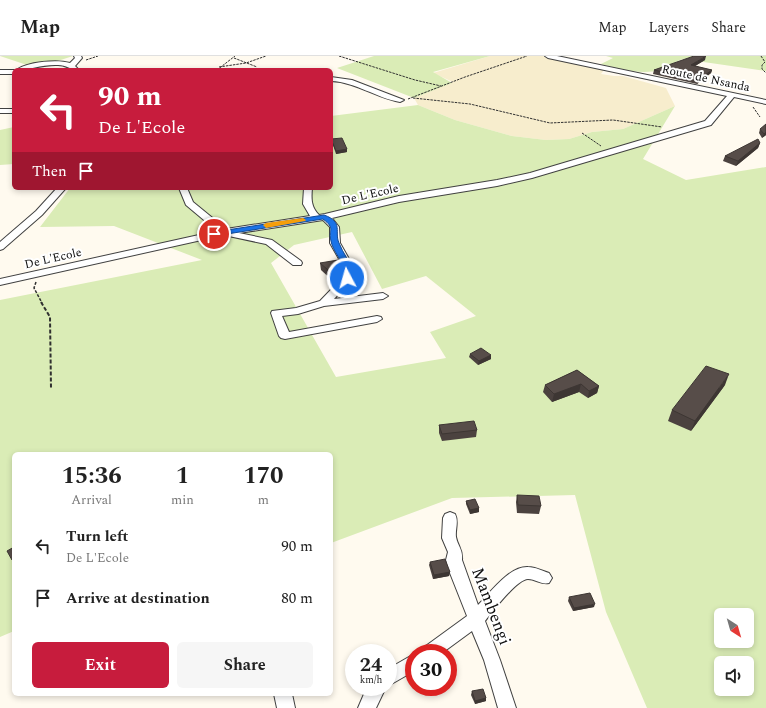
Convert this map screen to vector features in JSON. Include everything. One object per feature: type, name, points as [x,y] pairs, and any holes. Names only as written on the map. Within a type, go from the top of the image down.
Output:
[{"type":"street","points":[[24,68],[50,56]]},
{"type":"street","points":[[28,68],[55,63],[67,64],[74,68],[79,58],[77,56]]},
{"type":"street","name":"Route de Nsanda","points":[[548,56],[731,96],[766,102]]},
{"type":"street","points":[[333,79],[346,80],[400,100]]},
{"type":"street","name":"De L'Ecole","points":[[0,282],[224,232],[320,217],[399,199],[497,183],[532,175],[685,129],[700,126],[712,120],[731,96]]},
{"type":"street","points":[[0,111],[12,110]]},
{"type":"street","points":[[0,247],[39,213],[60,190]]},
{"type":"street","points":[[184,190],[189,203],[224,232],[269,242],[296,263]]},
{"type":"street","points":[[308,190],[306,199],[308,210],[333,224],[335,229],[334,241],[352,273],[324,303]]},
{"type":"street","points":[[377,319],[285,336],[276,313],[298,311],[310,306],[324,303],[383,296]]},
{"type":"street","name":"Mambengi","points":[[450,518],[449,538],[455,552],[454,560],[492,660],[507,708]]},
{"type":"street","points":[[441,644],[476,619],[509,583],[522,574],[529,573],[544,578]]},
{"type":"street","points":[[283,696],[286,708]]},
{"type":"street","points":[[367,708],[372,696]]},
{"type":"path","points":[[219,67],[246,62],[266,56]]},
{"type":"path","points":[[339,56],[414,81],[442,86]]},
{"type":"path","points":[[400,100],[413,98],[442,86],[527,56]]},
{"type":"path","points":[[761,56],[765,62],[762,65],[762,69],[766,73]]},
{"type":"path","points":[[219,67],[234,57],[257,67]]},
{"type":"path","points":[[413,98],[470,104],[550,123],[613,120],[685,129]]},
{"type":"path","points":[[582,133],[608,152]]},
{"type":"path","points":[[40,274],[34,288],[50,317],[51,388]]},
{"type":"shaded area","points":[[490,56],[543,56],[582,64],[604,70],[601,74],[623,76],[666,88],[675,106],[623,129],[592,132],[569,139],[546,140],[512,136],[455,120],[418,105],[414,98],[453,82],[433,73]]},
{"type":"green space","points":[[0,56],[73,56],[36,68]]},
{"type":"green space","points":[[374,56],[490,56],[433,72],[452,83],[414,98],[337,68]]},
{"type":"green space","points":[[606,56],[766,56],[766,71],[683,59],[660,70],[638,72],[601,64],[613,58]]},
{"type":"green space","points":[[418,105],[455,120],[512,136],[546,140],[569,139],[592,132],[623,129],[675,106],[643,159],[686,180],[766,167],[766,708],[647,708],[606,612],[575,495],[452,498],[333,542],[333,452],[12,452],[12,632],[0,637],[0,300],[202,260],[114,226],[40,227],[68,190],[333,190],[333,116]],"holes":[[[352,232],[382,289],[426,276],[476,316],[430,332],[446,358],[336,377],[271,263],[294,245]]]},
{"type":"green space","points":[[12,127],[12,164],[0,165],[0,130]]},
{"type":"building","points":[[694,56],[706,56],[691,65],[712,70],[698,80],[654,70]]},
{"type":"building","points":[[766,124],[766,132],[764,134],[760,129]]},
{"type":"building","points":[[342,138],[347,149],[336,151],[333,139]]},
{"type":"building","points":[[758,139],[760,143],[738,161],[725,156]]},
{"type":"building","points":[[338,260],[342,269],[335,276],[320,263]]},
{"type":"building","points":[[347,283],[351,292],[344,287]]},
{"type":"building","points":[[481,348],[491,355],[479,361],[470,354]]},
{"type":"building","points":[[706,366],[729,374],[695,421],[672,410]]},
{"type":"building","points":[[577,370],[599,386],[589,391],[581,384],[554,394],[545,385]]},
{"type":"building","points":[[474,421],[477,430],[442,434],[439,425]]},
{"type":"building","points":[[517,495],[539,496],[541,506],[518,505]]},
{"type":"building","points":[[475,499],[479,508],[470,510],[466,501]]},
{"type":"building","points":[[12,548],[12,560],[7,551]]},
{"type":"building","points":[[445,559],[450,572],[434,575],[430,562]]},
{"type":"building","points":[[590,593],[595,604],[574,608],[569,597]]},
{"type":"building","points":[[483,689],[486,698],[475,701],[472,691]]},
{"type":"slow traffic","points":[[266,225],[303,220]]},
{"type":"route","points":[[214,234],[324,217],[331,220],[333,224],[335,229],[334,241],[352,273],[347,278]]}]
